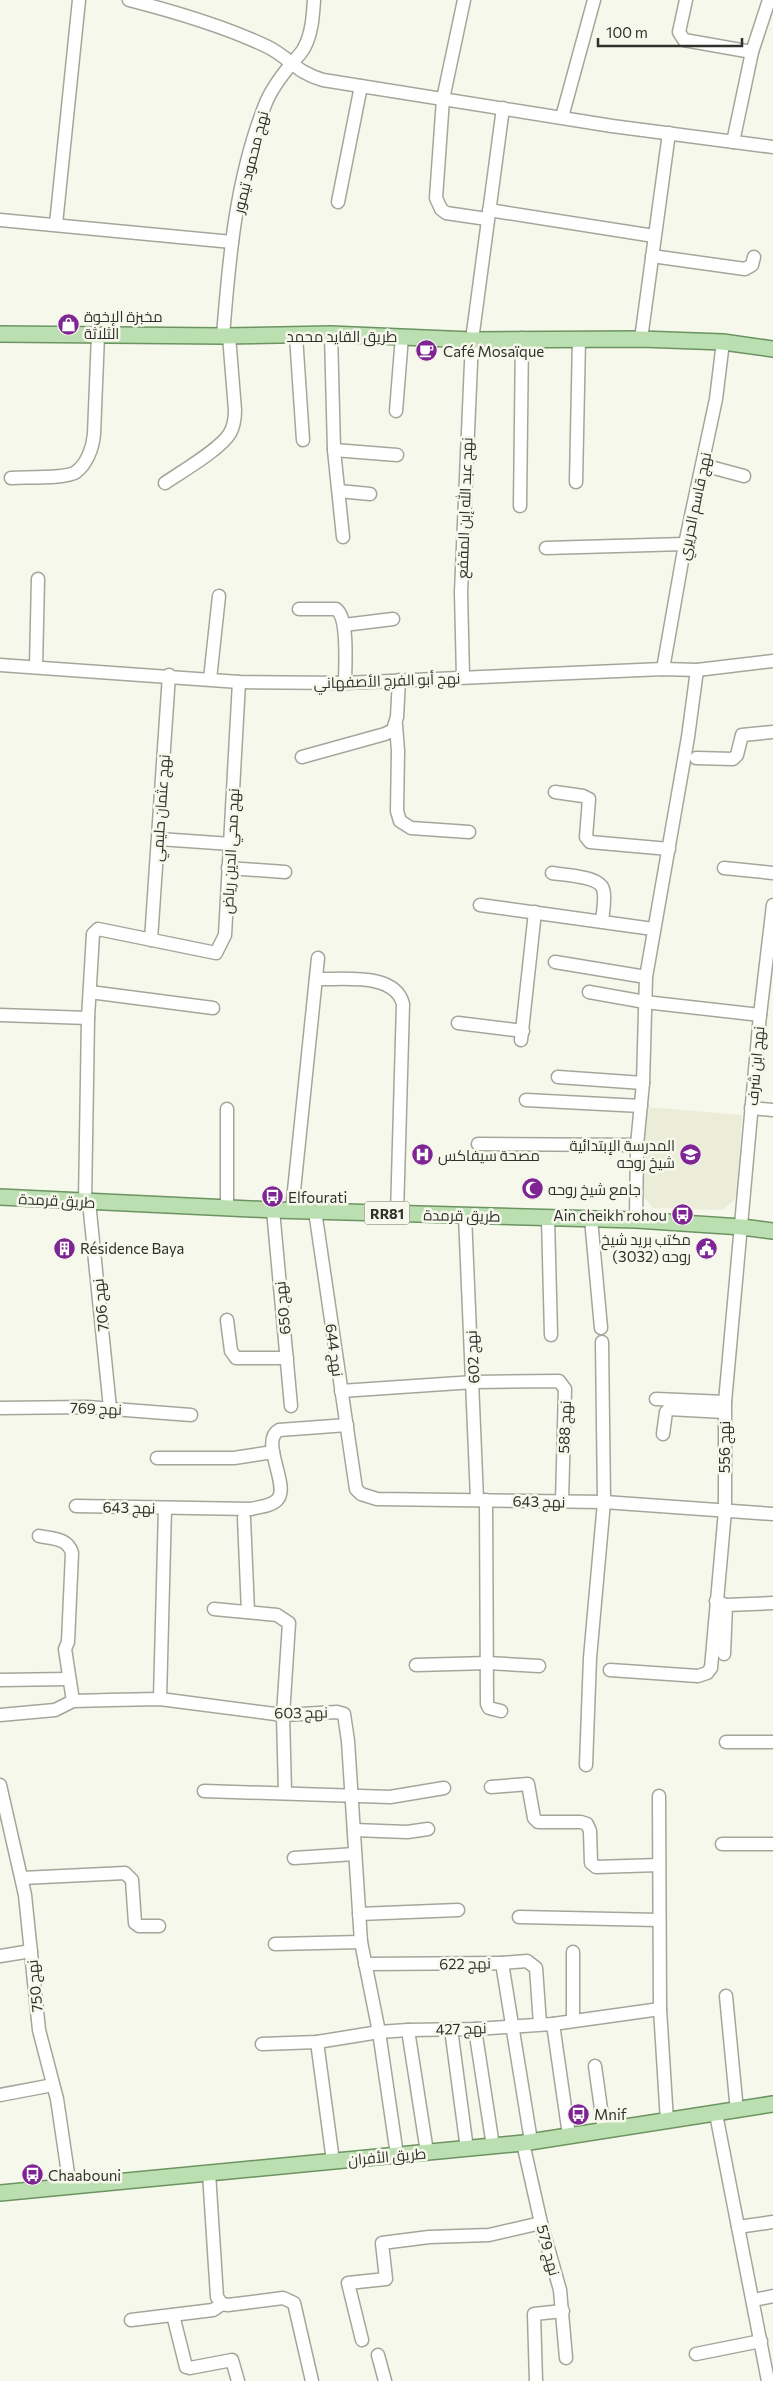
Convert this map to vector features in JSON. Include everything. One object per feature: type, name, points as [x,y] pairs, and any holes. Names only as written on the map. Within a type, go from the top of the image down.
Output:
[{"type":"main road","name":"طريق القايد محمد","points":[[0,334],[226,336],[331,334],[472,340],[522,338],[641,339],[723,342],[773,349]]},
{"type":"main road","name":"طريق قرمدة","points":[[0,1197],[273,1210],[636,1220],[742,1227],[773,1231]]},
{"type":"main road","name":"طريق الأفران","points":[[0,2193],[467,2149],[527,2142],[773,2104]]},
{"type":"street","points":[[56,224],[78,0]]},
{"type":"street","points":[[129,0],[249,38],[270,48],[308,76],[444,99],[773,147]]},
{"type":"street","name":"نهج محمود تيمور","points":[[165,483],[219,445],[230,434],[234,420],[235,403],[226,336],[232,242],[241,185],[253,140],[266,103],[306,44],[314,0]]},
{"type":"street","points":[[464,0],[444,99],[436,188],[438,204],[446,213],[488,214],[654,236]]},
{"type":"street","points":[[562,117],[594,0]]},
{"type":"street","points":[[686,0],[679,27],[679,32],[684,40],[752,52]]},
{"type":"street","points":[[733,142],[752,52],[769,0]]},
{"type":"street","points":[[338,202],[361,86]]},
{"type":"street","name":"نهج عبد الله إبن المقفع","points":[[463,677],[461,592],[472,340],[503,108]]},
{"type":"street","points":[[641,339],[669,133]]},
{"type":"street","points":[[0,220],[232,242]]},
{"type":"street","points":[[652,256],[745,269],[752,265],[754,257]]},
{"type":"street","points":[[331,334],[334,450],[343,537]]},
{"type":"street","points":[[11,478],[70,474],[80,468],[86,460],[92,447],[94,434],[98,335]]},
{"type":"street","points":[[296,336],[303,440]]},
{"type":"street","points":[[396,411],[402,336]]},
{"type":"street","points":[[520,506],[522,338]]},
{"type":"street","points":[[576,482],[579,339]]},
{"type":"street","name":"نهج قاسم الحريري","points":[[662,670],[685,544],[716,399],[723,342]]},
{"type":"street","points":[[334,450],[397,455]]},
{"type":"street","points":[[702,466],[744,476]]},
{"type":"street","points":[[339,491],[370,494]]},
{"type":"street","points":[[546,548],[685,544]]},
{"type":"street","points":[[36,666],[38,579]]},
{"type":"street","points":[[210,679],[219,596]]},
{"type":"street","points":[[299,609],[336,609],[340,612],[344,625],[345,683]]},
{"type":"street","points":[[344,625],[393,619]]},
{"type":"street","name":"نهج أبو الفرج الأصفهاني","points":[[0,665],[169,675],[239,682],[345,683],[463,677],[697,670],[773,661]]},
{"type":"street","points":[[636,1220],[636,1145],[643,1083],[646,977],[688,738],[697,670]]},
{"type":"street","name":"نهج عثمان حليمي","points":[[151,940],[169,675]]},
{"type":"street","points":[[399,680],[396,725],[398,751],[397,811],[400,821],[411,828],[469,832]]},
{"type":"street","name":"نهج محي الدين رياض","points":[[151,940],[216,953],[225,935],[239,682]]},
{"type":"street","points":[[302,757],[385,734],[396,725]]},
{"type":"street","points":[[696,758],[733,760],[737,755],[742,735],[773,732]]},
{"type":"street","points":[[555,792],[583,796],[588,799],[586,837],[590,842],[668,849]]},
{"type":"street","points":[[159,839],[230,844]]},
{"type":"street","points":[[228,868],[285,872]]},
{"type":"street","points":[[724,868],[773,873]]},
{"type":"street","points":[[552,873],[593,880],[600,884],[604,892],[602,921]]},
{"type":"street","name":"نهج ابن شرف","points":[[742,1227],[751,1108],[773,905]]},
{"type":"street","points":[[480,906],[653,929]]},
{"type":"street","points":[[458,1023],[522,1036],[535,912]]},
{"type":"street","name":"نهج 706","points":[[110,1408],[87,1202],[88,1018],[95,931],[98,929],[151,940]]},
{"type":"street","points":[[292,1210],[318,958]]},
{"type":"street","points":[[555,962],[646,977]]},
{"type":"street","points":[[316,978],[379,981],[396,989],[401,995],[403,1004],[397,1214]]},
{"type":"street","points":[[90,992],[213,1008]]},
{"type":"street","points":[[589,992],[645,1002],[760,1015]]},
{"type":"street","points":[[0,1015],[88,1018]]},
{"type":"street","points":[[558,1077],[643,1083]]},
{"type":"street","points":[[526,1100],[641,1106]]},
{"type":"street","points":[[751,1108],[773,1110]]},
{"type":"street","points":[[227,1109],[227,1208]]},
{"type":"street","points":[[478,1144],[636,1145]]},
{"type":"street","name":"نهج 650","points":[[273,1210],[291,1406]]},
{"type":"street","name":"نهج 644","points":[[315,1211],[356,1489]]},
{"type":"street","name":"نهج 602","points":[[465,1215],[482,1500],[488,1707],[501,1711]]},
{"type":"street","points":[[548,1218],[551,1335]]},
{"type":"street","points":[[591,1219],[601,1328]]},
{"type":"street","name":"نهج 556","points":[[610,1670],[698,1676],[711,1668],[721,1603],[725,1511],[724,1407],[742,1227]]},
{"type":"street","points":[[227,1320],[231,1351],[236,1358],[287,1358]]},
{"type":"street","points":[[586,1765],[590,1658],[604,1502],[602,1342]]},
{"type":"street","name":"نهج 588","points":[[474,1382],[550,1380],[559,1381],[563,1384],[565,1389],[562,1502]]},
{"type":"street","points":[[341,1391],[474,1382]]},
{"type":"street","points":[[656,1399],[724,1407]]},
{"type":"street","points":[[663,1434],[666,1412],[669,1409],[724,1407]]},
{"type":"street","name":"نهج 769","points":[[0,1408],[110,1408],[191,1415]]},
{"type":"street","points":[[157,1458],[234,1458],[273,1452],[273,1435],[279,1430],[347,1425]]},
{"type":"street","name":"نهج 643","points":[[76,1506],[251,1509],[271,1504],[277,1500],[280,1492],[273,1452]]},
{"type":"street","name":"نهج 643","points":[[356,1489],[360,1494],[377,1499],[604,1502],[773,1514]]},
{"type":"street","points":[[160,1700],[165,1508]]},
{"type":"street","points":[[244,1518],[248,1612]]},
{"type":"street","points":[[40,1536],[65,1541],[72,1553],[68,1642],[65,1649],[73,1701]]},
{"type":"street","points":[[724,1654],[721,1603],[773,1603]]},
{"type":"street","points":[[214,1609],[277,1615],[289,1623],[282,1715],[285,1792]]},
{"type":"street","points":[[416,1665],[488,1663],[539,1666]]},
{"type":"street","points":[[0,1680],[69,1679]]},
{"type":"street","name":"نهج 603","points":[[0,1715],[55,1710],[73,1701],[160,1700],[282,1715],[337,1712],[344,1714],[348,1741],[361,1942],[379,2032],[397,2155]]},
{"type":"street","points":[[726,1742],[773,1742]]},
{"type":"street","points":[[491,1787],[528,1784],[534,1818],[538,1822],[581,1822],[587,1824],[590,1831],[591,1860],[596,1867],[659,1865]]},
{"type":"street","name":"نهج 750","points":[[0,1785],[22,1878],[39,2030],[54,2085],[70,2187]]},
{"type":"street","points":[[204,1791],[285,1792],[339,1794],[351,1797],[390,1797],[444,1788]]},
{"type":"street","points":[[659,1796],[660,2009],[667,2121]]},
{"type":"street","points":[[354,1830],[407,1832],[428,1829]]},
{"type":"street","points":[[722,1844],[773,1844]]},
{"type":"street","points":[[294,1858],[355,1854]]},
{"type":"street","points":[[22,1878],[125,1873],[132,1880],[135,1923],[139,1926],[160,1926]]},
{"type":"street","points":[[359,1914],[458,1910]]},
{"type":"street","points":[[519,1917],[659,1920]]},
{"type":"street","points":[[275,1944],[361,1942]]},
{"type":"street","points":[[0,1956],[31,1951]]},
{"type":"street","points":[[573,1952],[573,2020]]},
{"type":"street","points":[[502,1963],[528,1961],[536,1968],[569,2135]]},
{"type":"street","name":"نهج 622","points":[[365,1964],[502,1963],[527,2142]]},
{"type":"street","points":[[726,1996],[737,2110]]},
{"type":"street","name":"نهج 427","points":[[262,2044],[317,2042],[379,2032],[475,2029],[546,2024],[660,2009]]},
{"type":"street","points":[[451,2029],[467,2149]]},
{"type":"street","points":[[475,2029],[493,2146]]},
{"type":"street","points":[[408,2030],[427,2152]]},
{"type":"street","points":[[317,2042],[333,2161]]},
{"type":"street","points":[[595,2066],[604,2130]]},
{"type":"street","points":[[0,2096],[54,2085]]},
{"type":"street","points":[[716,2114],[762,2341],[768,2381]]},
{"type":"street","name":"نهج 579","points":[[527,2142],[541,2223],[560,2290],[566,2358]]},
{"type":"street","points":[[209,2173],[217,2298],[222,2304]]},
{"type":"street","points":[[738,2228],[773,2222]]},
{"type":"street","points":[[362,2340],[348,2283],[386,2279],[382,2243],[429,2237],[490,2235],[541,2223]]},
{"type":"street","points":[[754,2300],[773,2296]]},
{"type":"street","points":[[131,2320],[213,2310],[222,2304],[283,2298],[294,2303],[312,2381]]},
{"type":"street","points":[[536,2381],[534,2314],[563,2312]]},
{"type":"street","points":[[173,2315],[186,2366],[190,2368],[232,2360],[238,2381]]},
{"type":"street","points":[[696,2354],[762,2341]]},
{"type":"street","points":[[378,2355],[385,2381]]},
{"type":"shaded area","name":"المدرسة الإبتدائية شيخ روحه","points":[[647,1107],[742,1115],[737,1197],[723,1210],[653,1208],[640,1193]]},
{"type":"place","name":"مخبزة الإخوة الثلاثة","points":[[68,325]]},
{"type":"place","name":"Café Mosaïque","points":[[427,351]]},
{"type":"place","name":"المدرسة الإبتدائية شيخ روحه","points":[[691,1154]]},
{"type":"place","name":"مصحة سيفاكس","points":[[422,1155]]},
{"type":"place","name":"جامع شيخ روحه","points":[[532,1189]]},
{"type":"place","name":"Elfourati","points":[[272,1197]]},
{"type":"place","name":"Ain cheikh rohou","points":[[683,1215]]},
{"type":"place","name":"Résidence Baya","points":[[64,1248]]},
{"type":"place","name":"مكتب بريد شيخ روحه (3032)","points":[[707,1248]]},
{"type":"place","name":"Mnif","points":[[578,2114]]},
{"type":"place","name":"Chaabouni","points":[[32,2175]]}]
